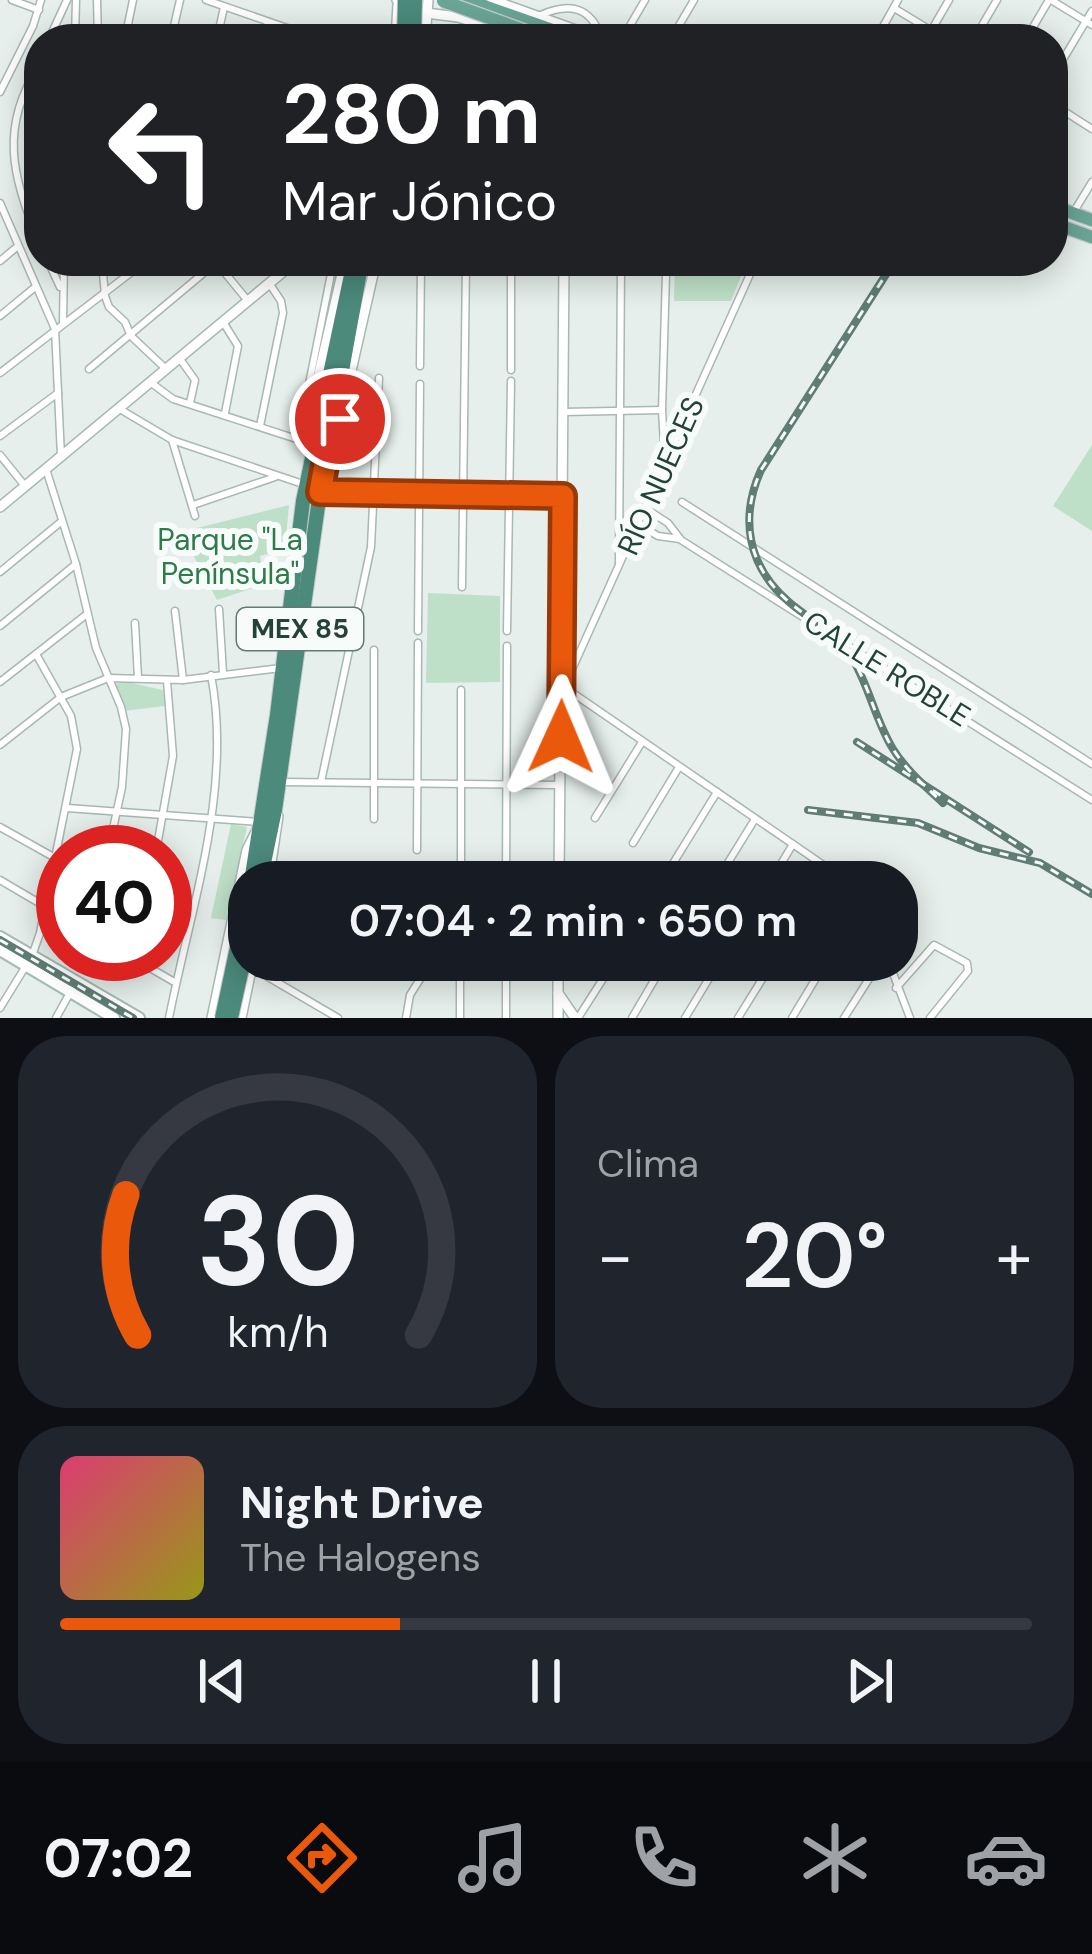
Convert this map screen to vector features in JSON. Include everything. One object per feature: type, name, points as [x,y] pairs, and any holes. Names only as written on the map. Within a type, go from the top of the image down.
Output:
[{"type":"highway","name":"MEX 85","points":[[333,388],[348,276]]},
{"type":"highway","name":"MEX 85","points":[[262,861],[280,782],[313,489],[312,446],[333,388],[359,276]]},
{"type":"highway","name":"MEX 85","points":[[258,861],[313,489]]},
{"type":"highway","name":"MEX 85","points":[[219,1011],[228,980]]},
{"type":"highway","points":[[237,1018],[242,981]]},
{"type":"main road","points":[[440,0],[506,24]]},
{"type":"main road","points":[[467,0],[535,24]]},
{"type":"main road","points":[[1068,211],[1092,220]]},
{"type":"main road","points":[[0,937],[29,961]]},
{"type":"main road","points":[[0,950],[139,1018]]},
{"type":"main road","points":[[74,987],[114,1018]]},
{"type":"street","points":[[12,0],[38,10]]},
{"type":"street","points":[[32,24],[41,0]]},
{"type":"street","points":[[206,0],[274,24]]},
{"type":"street","points":[[400,0],[412,10],[479,24]]},
{"type":"street","points":[[426,24],[428,0]]},
{"type":"street","points":[[454,0],[458,17]]},
{"type":"street","points":[[492,0],[559,24]]},
{"type":"street","points":[[587,12],[594,0]]},
{"type":"street","points":[[1050,0],[1089,23]]},
{"type":"street","points":[[896,4],[922,24]]},
{"type":"street","points":[[220,24],[224,6]]},
{"type":"street","points":[[536,16],[561,7],[587,12]]},
{"type":"street","points":[[1068,54],[1092,11]]},
{"type":"street","points":[[587,12],[594,24]]},
{"type":"street","points":[[0,92],[24,40]]},
{"type":"street","points":[[24,85],[15,96],[7,138],[9,174],[24,206]]},
{"type":"street","points":[[1073,213],[1092,182]]},
{"type":"street","points":[[0,203],[24,260]]},
{"type":"street","points":[[0,233],[10,230]]},
{"type":"street","points":[[0,261],[18,246]]},
{"type":"street","points":[[31,276],[55,328],[61,456]]},
{"type":"street","points":[[55,276],[61,290]]},
{"type":"street","points":[[62,276],[64,323]]},
{"type":"street","points":[[103,276],[105,296],[131,336],[166,369]]},
{"type":"street","points":[[0,373],[128,276]]},
{"type":"street","points":[[89,369],[200,276]]},
{"type":"street","points":[[227,276],[248,301]]},
{"type":"street","points":[[0,507],[278,276]]},
{"type":"street","points":[[312,446],[330,276]]},
{"type":"street","points":[[312,446],[311,408],[344,276]]},
{"type":"street","points":[[312,446],[340,419],[373,276]]},
{"type":"street","points":[[420,366],[421,276]]},
{"type":"street","points":[[462,587],[466,276]]},
{"type":"street","points":[[511,370],[512,276]]},
{"type":"street","points":[[559,861],[564,276]]},
{"type":"street","points":[[619,569],[621,276]]},
{"type":"street","points":[[665,467],[666,276]]},
{"type":"street","name":"RÍO NUECES","points":[[563,688],[749,276]]},
{"type":"street","points":[[260,426],[283,313],[269,284]]},
{"type":"street","points":[[328,285],[335,298]]},
{"type":"street","points":[[0,316],[35,286]]},
{"type":"street","points":[[223,322],[238,343],[225,413]]},
{"type":"street","points":[[179,358],[195,380],[190,403]]},
{"type":"street","points":[[321,782],[368,563],[380,378]]},
{"type":"street","points":[[507,631],[511,381]]},
{"type":"street","points":[[150,382],[168,396],[312,446]]},
{"type":"street","points":[[418,631],[420,384]]},
{"type":"street","points":[[0,436],[58,393]]},
{"type":"street","points":[[118,408],[172,440],[313,489],[563,496]]},
{"type":"street","points":[[564,412],[662,410]]},
{"type":"street","points":[[172,440],[195,516]]},
{"type":"street","points":[[0,455],[25,486]]},
{"type":"street","points":[[46,469],[126,729],[114,825]]},
{"type":"street","points":[[193,505],[276,477]]},
{"type":"street","points":[[682,502],[1092,764]]},
{"type":"street","name":"CALLE ROBLE","points":[[646,509],[668,523],[681,540],[1092,800]]},
{"type":"street","points":[[0,572],[63,520]]},
{"type":"street","name":"CALLE ROBLE","points":[[639,524],[658,536],[681,540]]},
{"type":"street","points":[[0,626],[76,564]]},
{"type":"street","points":[[219,609],[224,673]]},
{"type":"street","points":[[175,611],[182,680]]},
{"type":"street","points":[[0,682],[88,613]]},
{"type":"street","points":[[135,623],[138,678]]},
{"type":"street","points":[[418,643],[418,850]]},
{"type":"street","points":[[506,861],[507,646]]},
{"type":"street","points":[[374,650],[374,819]]},
{"type":"street","points":[[36,654],[70,716],[77,749],[64,825]]},
{"type":"street","points":[[0,745],[61,697],[108,678],[167,681],[284,667]]},
{"type":"street","points":[[169,1018],[220,753],[212,675]]},
{"type":"street","points":[[161,825],[173,756],[167,681]]},
{"type":"street","points":[[563,688],[818,861]]},
{"type":"street","points":[[461,690],[461,861]]},
{"type":"street","points":[[595,818],[642,742]]},
{"type":"street","points":[[633,843],[679,767]]},
{"type":"street","points":[[280,782],[560,785]]},
{"type":"street","points":[[674,861],[717,792]]},
{"type":"street","points":[[67,808],[260,825],[247,850],[219,1011],[212,1018]]},
{"type":"street","points":[[729,861],[756,818]]},
{"type":"street","points":[[0,827],[36,847]]},
{"type":"street","points":[[783,861],[793,844]]},
{"type":"street","points":[[0,880],[36,901]]},
{"type":"street","points":[[0,1008],[36,941]]},
{"type":"street","points":[[896,988],[934,945],[969,968],[930,1018]]},
{"type":"street","points":[[219,1011],[237,1018],[247,981]]},
{"type":"street","points":[[280,981],[338,1018]]},
{"type":"street","points":[[406,1018],[410,995],[419,981]]},
{"type":"street","points":[[460,981],[460,1018]]},
{"type":"street","points":[[506,981],[506,1018]]},
{"type":"street","points":[[558,981],[558,1018]]},
{"type":"street","points":[[558,993],[576,1018],[601,981]]},
{"type":"street","points":[[632,1018],[654,981]]},
{"type":"street","points":[[685,1018],[708,981]]},
{"type":"street","points":[[738,1018],[761,981]]},
{"type":"street","points":[[791,1018],[814,981]]},
{"type":"street","points":[[844,1018],[870,981]]},
{"type":"street","points":[[893,981],[910,1018]]},
{"type":"street","points":[[56,1018],[74,987]]},
{"type":"street","points":[[898,1018],[904,1009]]},
{"type":"green space","points":[[675,276],[741,276],[731,301],[674,301]]},
{"type":"green space","points":[[1092,445],[1092,531],[1053,506]]},
{"type":"green space","name":"Parque \"La Península\"","points":[[289,505],[285,549],[260,556],[265,584],[217,600],[181,532]]},
{"type":"green space","points":[[428,593],[500,596],[500,682],[426,683]]},
{"type":"green space","points":[[114,684],[163,690],[165,706],[124,711]]},
{"type":"green space","points":[[231,824],[247,827],[239,861],[228,861],[226,920],[211,918]]},
{"type":"railway","points":[[885,276],[761,470],[749,524],[764,574],[789,602],[845,647],[893,749],[943,803]]},
{"type":"railway","points":[[857,742],[1029,852]]},
{"type":"railway","points":[[808,810],[918,823],[979,848],[1040,863],[1092,894]]},
{"type":"railway","points":[[0,940],[133,1018]]},
{"type":"route","points":[[340,419],[328,449],[320,492],[563,496],[561,737]]}]
